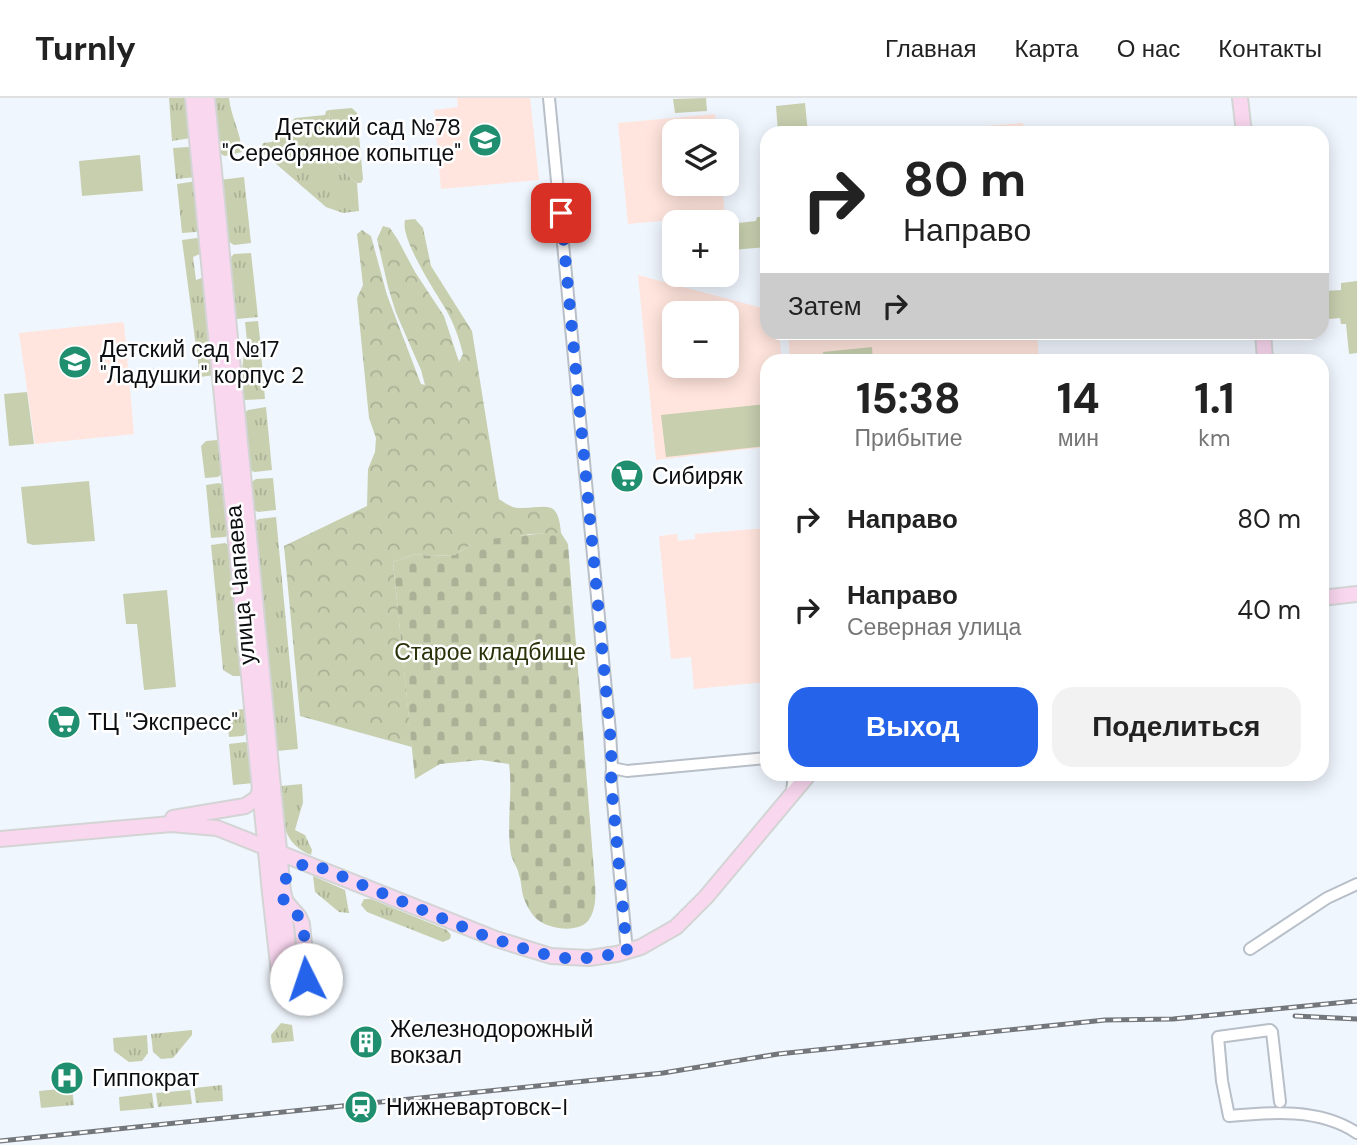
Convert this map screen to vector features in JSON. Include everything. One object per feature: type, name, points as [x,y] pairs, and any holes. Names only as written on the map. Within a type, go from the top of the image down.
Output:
[{"type":"main road","name":"улица Чапаева","points":[[193,98],[249,608],[260,790],[283,895],[291,975],[284,981],[279,974]]},
{"type":"main road","name":"улица Чапаева","points":[[207,98],[249,608],[272,848],[279,974],[281,984],[286,988],[298,986],[306,980],[307,975],[301,920],[283,895]]},
{"type":"main road","points":[[1240,98],[1243,126]]},
{"type":"main road","points":[[1329,597],[1357,594]]},
{"type":"main road","points":[[0,839],[171,824],[201,825],[227,831],[272,848],[472,931],[534,952],[564,958],[589,958],[627,952],[662,936],[690,914],[802,781]]},
{"type":"main road","points":[[89,830],[240,808],[253,802],[260,790]]},
{"type":"main road","points":[[283,895],[285,882],[292,871],[310,863]]},
{"type":"street","points":[[550,98],[627,952]]},
{"type":"street","points":[[612,768],[627,771],[760,759]]},
{"type":"street","points":[[792,792],[793,781]]},
{"type":"street","points":[[1250,950],[1327,898],[1357,884]]},
{"type":"street","points":[[1280,1102],[1272,1032],[1270,1030],[1218,1037],[1222,1081],[1229,1116],[1291,1113],[1340,1124],[1357,1133]]},
{"type":"shaded area","name":"Детский сад №78 \"Серебряное копытце\"","points":[[457,98],[530,98],[539,180],[441,189],[434,110],[458,107]]},
{"type":"shaded area","points":[[715,114],[715,119],[662,119],[662,196],[723,196],[725,210],[662,210],[662,221],[628,224],[618,123]]},
{"type":"shaded area","points":[[1023,123],[1023,126],[984,126]]},
{"type":"shaded area","points":[[638,275],[662,281],[662,287],[683,287],[736,301],[662,301],[662,378],[739,378],[739,302],[760,307],[760,340],[780,340],[781,354],[760,354],[760,448],[656,460]]},
{"type":"shaded area","name":"Детский сад №17 \"Ладушки\" корпус 2","points":[[122,322],[134,434],[35,444],[19,333]]},
{"type":"shaded area","points":[[788,340],[1038,340],[1039,354],[790,354]]},
{"type":"shaded area","points":[[760,529],[760,683],[694,689],[691,657],[671,659],[659,536],[677,534],[678,541],[695,539],[695,534]]},
{"type":"green space","points":[[169,98],[189,98],[191,138],[172,141]]},
{"type":"green space","points":[[212,98],[229,98],[242,152],[225,156],[219,153]]},
{"type":"green space","points":[[706,98],[707,111],[675,113],[673,99]]},
{"type":"green space","points":[[805,103],[807,126],[777,126],[776,106]]},
{"type":"green space","points":[[352,108],[357,113],[363,179],[361,183],[357,183],[334,164],[329,110]]},
{"type":"green space","points":[[329,110],[334,164],[357,183],[359,211],[343,213],[326,207],[260,150],[263,143],[272,142],[295,118],[325,115]]},
{"type":"green space","points":[[298,124],[312,138],[287,165],[273,151]]},
{"type":"green space","points":[[173,148],[192,149],[197,177],[176,179]]},
{"type":"green space","points":[[140,155],[143,191],[82,196],[79,161]]},
{"type":"green space","points":[[244,177],[251,243],[234,245],[226,240],[219,180]]},
{"type":"green space","points":[[197,181],[200,229],[182,233],[177,184]]},
{"type":"green space","points":[[757,217],[760,217],[760,248],[739,249],[739,223],[756,221]]},
{"type":"green space","points":[[415,219],[423,228],[431,266],[472,331],[499,499],[516,508],[549,507],[557,514],[561,533],[530,534],[469,546],[455,555],[416,554],[393,562],[412,747],[300,716],[284,546],[367,506],[368,469],[375,452],[376,438],[369,418],[357,298],[363,285],[357,234],[362,230],[371,236],[387,295],[421,384],[425,385],[421,370],[396,313],[388,287],[377,239],[383,226],[390,228],[444,316],[459,362],[463,354],[451,319],[419,265],[408,239],[405,220]]},
{"type":"green space","points":[[197,238],[201,241],[202,253],[193,257],[196,280],[210,275],[215,375],[200,377],[182,240]]},
{"type":"green space","points":[[251,253],[258,317],[237,319],[231,304],[228,260],[234,254]]},
{"type":"green space","points":[[1357,281],[1357,353],[1349,354],[1346,324],[1341,324],[1340,318],[1329,319],[1329,291],[1341,290],[1341,283]]},
{"type":"green space","points":[[258,321],[261,348],[248,350],[245,322]]},
{"type":"green space","points":[[872,347],[873,354],[823,354]]},
{"type":"green space","points":[[261,353],[265,399],[244,400],[238,377],[241,376],[244,354]]},
{"type":"green space","points":[[27,392],[34,444],[9,446],[4,394]]},
{"type":"green space","points":[[760,405],[760,447],[666,457],[661,415]]},
{"type":"green space","points":[[266,407],[272,470],[255,472],[248,470],[242,415],[248,410]]},
{"type":"green space","points":[[217,440],[222,454],[223,473],[218,477],[205,478],[201,446],[206,441]]},
{"type":"green space","points":[[273,478],[276,510],[258,512],[252,509],[250,483],[256,479]]},
{"type":"green space","points":[[89,481],[95,541],[33,545],[27,543],[21,487]]},
{"type":"green space","points":[[219,483],[225,486],[229,534],[211,538],[206,485]]},
{"type":"green space","points":[[276,517],[298,749],[277,751],[273,737],[254,522]]},
{"type":"green space","name":"Старое кладбище","points":[[561,533],[568,544],[595,889],[590,918],[581,926],[567,929],[553,927],[538,920],[524,898],[511,855],[509,764],[481,760],[440,764],[415,779],[393,562],[416,554],[455,555],[469,546],[490,539]]},
{"type":"green space","points":[[225,543],[230,546],[242,655],[240,676],[233,676],[223,670],[211,545]]},
{"type":"green space","points":[[167,590],[176,687],[144,690],[137,624],[126,624],[123,594]]},
{"type":"green space","points":[[244,709],[248,732],[243,736],[229,737],[227,718],[236,710]]},
{"type":"green space","points":[[245,742],[250,745],[254,783],[233,785],[229,744]]},
{"type":"green space","points":[[302,784],[303,802],[295,830],[305,835],[312,850],[311,855],[293,843],[283,817],[281,786]]},
{"type":"green space","points":[[313,876],[345,890],[349,913],[339,912],[315,892]]},
{"type":"green space","points":[[364,899],[371,899],[447,930],[451,935],[450,939],[443,942],[367,912],[361,905]]},
{"type":"green space","points":[[281,1023],[292,1025],[294,1041],[272,1043],[271,1035]]},
{"type":"green space","points":[[192,1030],[192,1035],[173,1058],[161,1059],[153,1052],[151,1034]]},
{"type":"green space","points":[[147,1035],[148,1053],[142,1061],[129,1062],[114,1051],[113,1038]]},
{"type":"green space","points":[[222,1085],[223,1101],[196,1103],[194,1088]]},
{"type":"green space","points":[[72,1088],[74,1105],[41,1108],[39,1091]]},
{"type":"green space","points":[[190,1090],[192,1104],[158,1107],[156,1093]]},
{"type":"green space","points":[[152,1093],[154,1108],[120,1111],[119,1097]]},
{"type":"railway","points":[[0,1141],[663,1073],[778,1054],[1105,1020],[1173,1019],[1357,1001]]},
{"type":"railway","points":[[1295,1016],[1357,1019]]},
{"type":"place","name":"Детский сад №78 \"Серебряное копытце\"","points":[[485,140]]},
{"type":"place","name":"Детский сад №17 \"Ладушки\" корпус 2","points":[[75,362]]},
{"type":"place","name":"Сибиряк","points":[[627,476]]},
{"type":"place","name":"ТЦ \"Экспресс\"","points":[[64,722]]},
{"type":"place","name":"Железнодорожный вокзал","points":[[366,1042]]},
{"type":"place","name":"Гиппократ","points":[[67,1078]]},
{"type":"place","name":"Нижневартовск-I","points":[[361,1107]]},
{"type":"route","points":[[306,979],[301,920],[286,902],[283,892],[289,874],[299,866],[310,863],[480,934],[534,952],[564,958],[605,957],[627,952],[611,781],[610,732],[561,213]]}]
